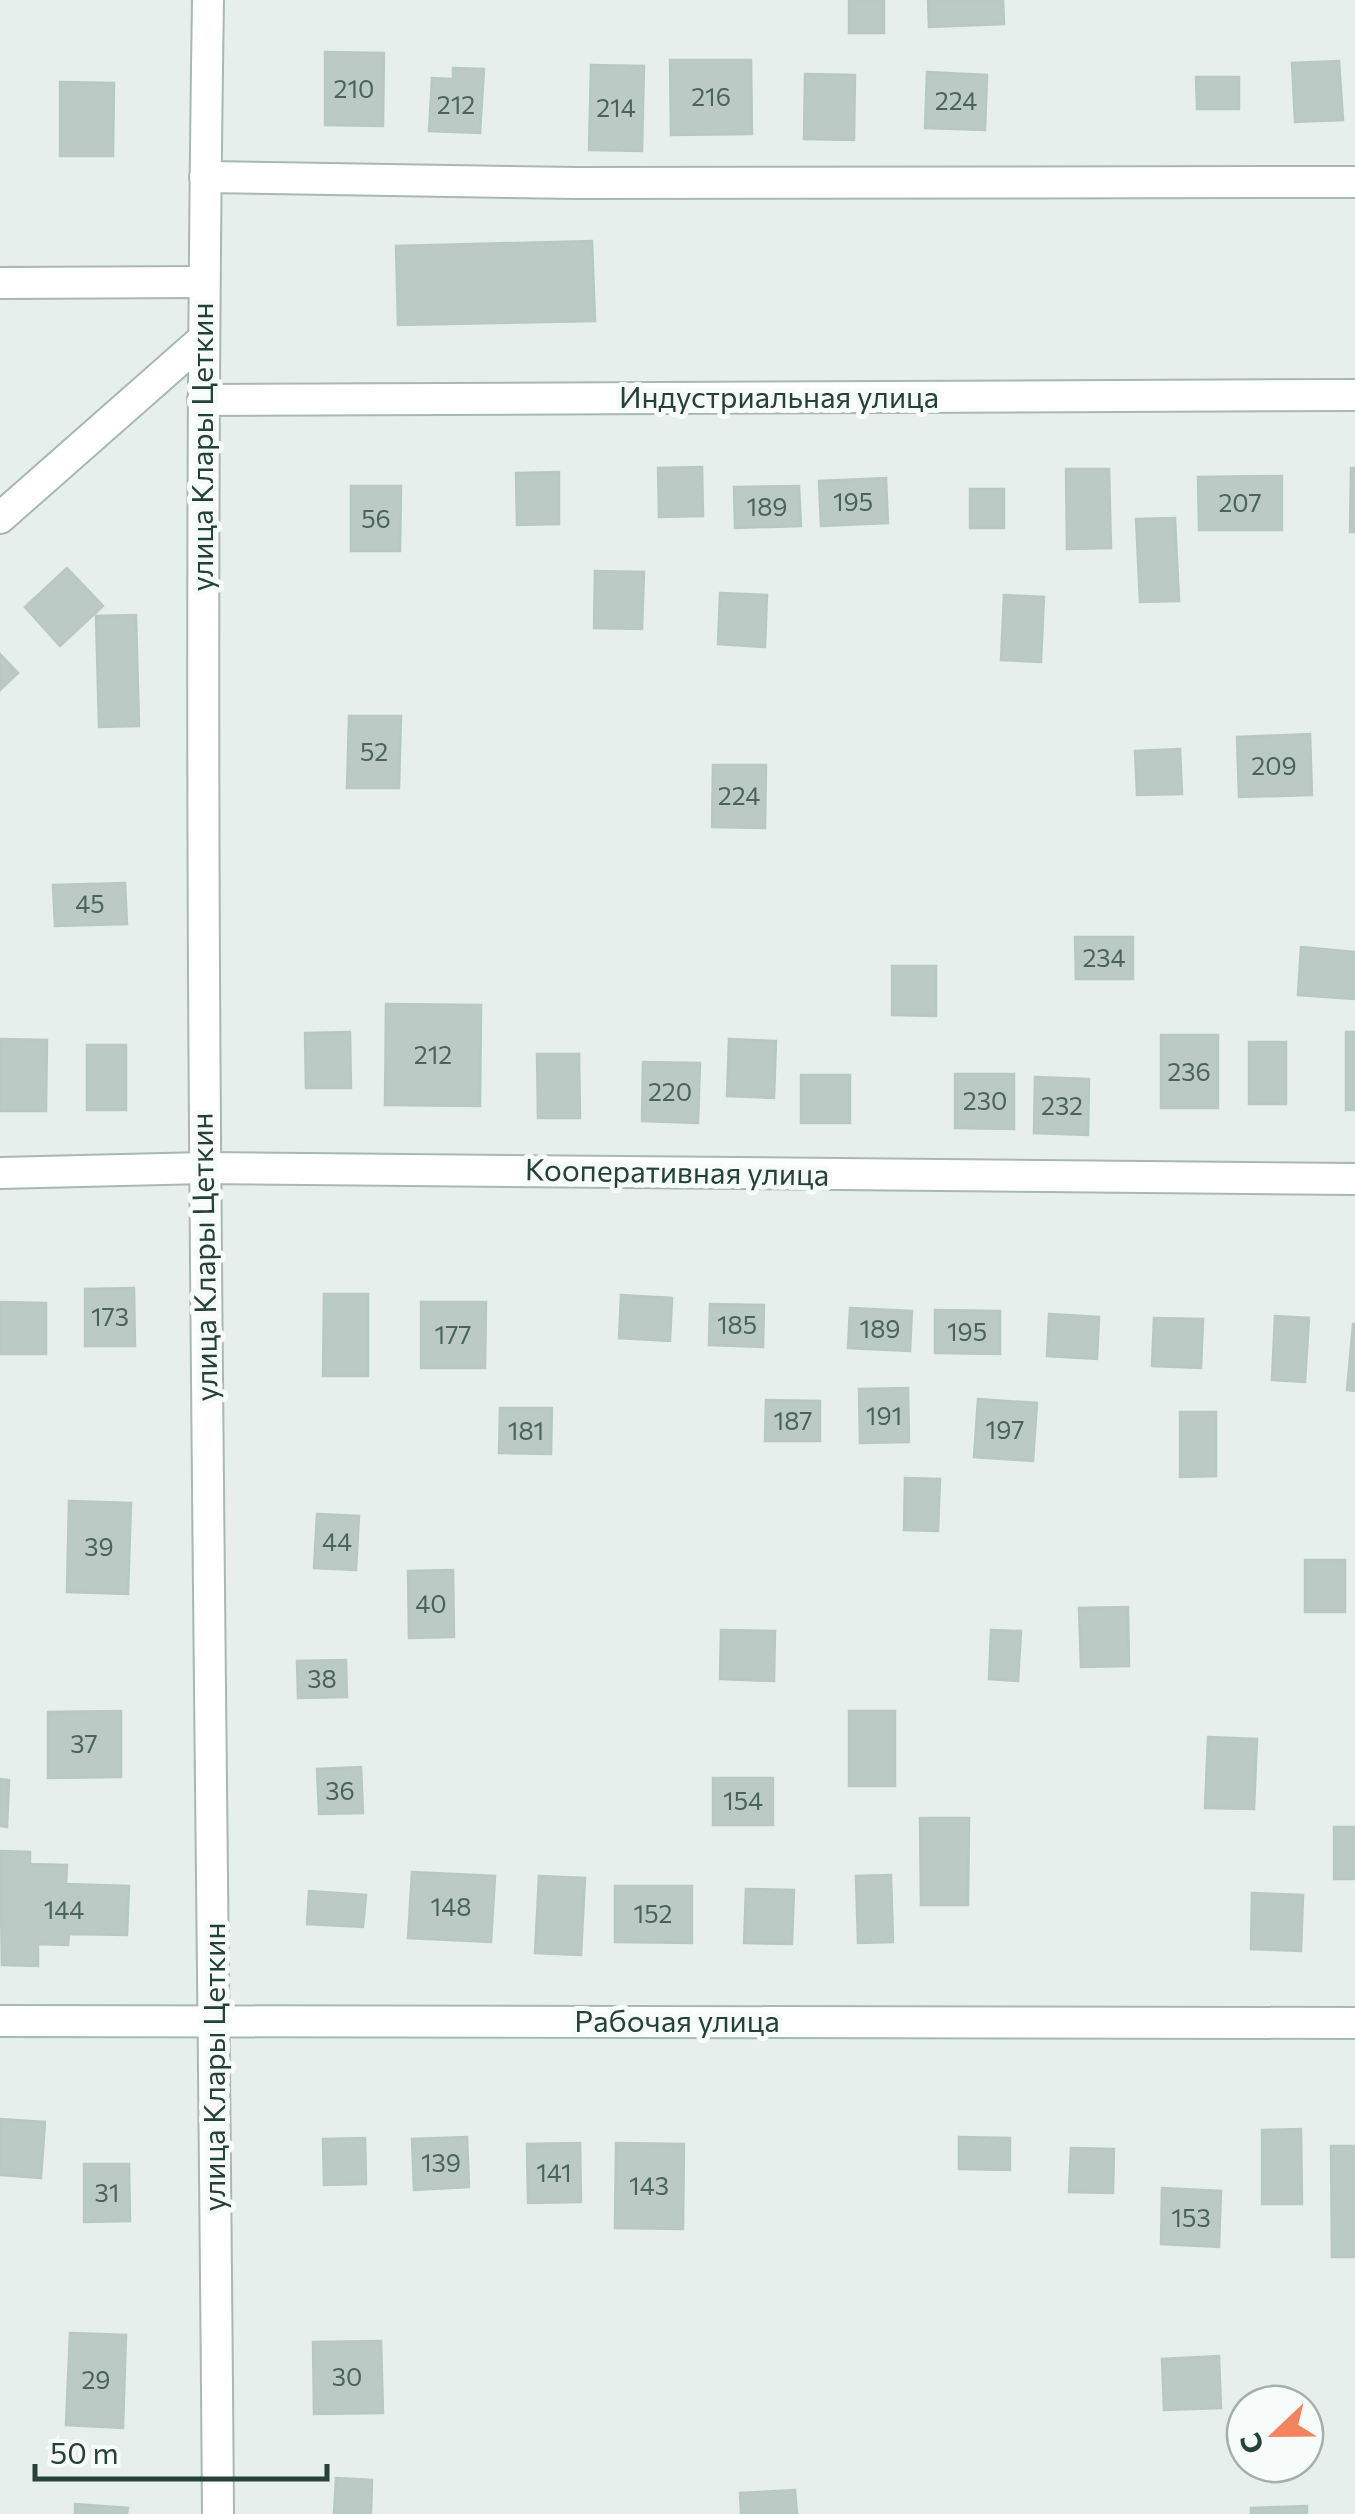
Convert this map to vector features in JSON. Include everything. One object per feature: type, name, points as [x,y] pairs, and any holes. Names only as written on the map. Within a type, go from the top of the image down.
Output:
[{"type":"street","name":"улица Клары Цеткин","points":[[208,0],[200,341],[218,2514]]},
{"type":"street","points":[[205,176],[577,183],[1355,182]]},
{"type":"street","points":[[0,283],[204,282]]},
{"type":"street","points":[[0,518],[200,341]]},
{"type":"street","name":"Индустриальная улица","points":[[202,400],[1355,396]]},
{"type":"street","name":"Кооперативная улица","points":[[0,1173],[204,1168],[1355,1179]]},
{"type":"street","name":"Рабочая улица","points":[[0,2021],[1355,2023]]},
{"type":"building","points":[[849,0],[884,0],[884,33],[849,33]]},
{"type":"building","points":[[928,0],[1003,0],[1004,24],[929,27]]},
{"type":"building","points":[[325,52],[384,53],[383,126],[325,125]]},
{"type":"building","points":[[670,60],[751,60],[752,134],[671,135]]},
{"type":"building","points":[[1339,61],[1343,120],[1295,122],[1292,63]]},
{"type":"building","points":[[591,65],[644,66],[642,151],[589,150]]},
{"type":"building","points":[[453,68],[484,69],[480,133],[429,131],[432,78],[453,79]]},
{"type":"building","points":[[927,72],[987,75],[985,130],[925,128]]},
{"type":"building","points":[[805,74],[855,75],[854,140],[804,139]]},
{"type":"building","points":[[1196,77],[1239,77],[1239,109],[1197,109]]},
{"type":"building","points":[[60,82],[114,83],[113,156],[60,156]]},
{"type":"building","points":[[592,241],[595,321],[398,325],[396,246]]},
{"type":"building","points":[[702,467],[703,516],[659,517],[658,468]]},
{"type":"building","points":[[1351,468],[1355,468],[1355,532],[1350,532]]},
{"type":"building","points":[[1066,469],[1109,469],[1111,548],[1067,549]]},
{"type":"building","points":[[559,472],[559,524],[517,525],[516,473]]},
{"type":"building","points":[[1282,476],[1282,530],[1199,530],[1198,477]]},
{"type":"building","points":[[886,478],[888,523],[821,526],[819,481]]},
{"type":"building","points":[[351,486],[401,486],[400,551],[351,551]]},
{"type":"building","points":[[799,486],[801,526],[735,528],[734,487]]},
{"type":"building","points":[[970,489],[1004,489],[1004,528],[970,528]]},
{"type":"building","points":[[1175,518],[1179,601],[1140,602],[1136,519]]},
{"type":"building","points":[[67,568],[103,606],[60,646],[25,607]]},
{"type":"building","points":[[595,571],[644,572],[642,629],[594,628]]},
{"type":"building","points":[[720,593],[767,595],[765,647],[718,644]]},
{"type":"building","points":[[1004,595],[1044,597],[1041,662],[1001,660]]},
{"type":"building","points":[[136,615],[139,726],[99,727],[96,616]]},
{"type":"building","points":[[0,654],[18,673],[0,690]]},
{"type":"building","points":[[349,716],[401,716],[399,788],[347,788]]},
{"type":"building","points":[[1310,734],[1312,795],[1239,797],[1237,737]]},
{"type":"building","points":[[1180,749],[1182,794],[1137,795],[1135,751]]},
{"type":"building","points":[[713,765],[766,765],[765,828],[712,827]]},
{"type":"building","points":[[125,883],[127,924],[55,926],[53,885]]},
{"type":"building","points":[[1075,937],[1133,937],[1133,979],[1076,979]]},
{"type":"building","points":[[1301,947],[1355,952],[1355,999],[1298,995]]},
{"type":"building","points":[[892,966],[936,966],[936,1016],[892,1015]]},
{"type":"building","points":[[386,1004],[481,1005],[480,1106],[385,1105]]},
{"type":"building","points":[[350,1032],[351,1088],[306,1088],[305,1033]]},
{"type":"building","points":[[1346,1032],[1355,1032],[1355,1110],[1346,1110]]},
{"type":"building","points":[[1161,1035],[1218,1035],[1218,1108],[1161,1108]]},
{"type":"building","points":[[0,1039],[47,1040],[46,1111],[0,1111]]},
{"type":"building","points":[[729,1039],[776,1041],[774,1098],[727,1096]]},
{"type":"building","points":[[1249,1042],[1286,1042],[1286,1104],[1249,1104]]},
{"type":"building","points":[[87,1045],[126,1045],[126,1110],[87,1110]]},
{"type":"building","points":[[537,1054],[579,1054],[580,1118],[538,1118]]},
{"type":"building","points":[[643,1062],[700,1063],[698,1123],[642,1121]]},
{"type":"building","points":[[955,1074],[1014,1074],[1014,1129],[955,1128]]},
{"type":"building","points":[[801,1075],[850,1075],[850,1123],[801,1123]]},
{"type":"building","points":[[1035,1077],[1089,1079],[1088,1135],[1034,1133]]},
{"type":"building","points":[[134,1288],[135,1346],[85,1346],[85,1289]]},
{"type":"building","points":[[324,1294],[368,1294],[368,1376],[323,1376]]},
{"type":"building","points":[[621,1295],[672,1298],[670,1341],[619,1338]]},
{"type":"building","points":[[0,1302],[46,1303],[46,1354],[0,1354]]},
{"type":"building","points":[[421,1302],[486,1302],[485,1368],[421,1368]]},
{"type":"building","points":[[710,1304],[764,1305],[763,1347],[709,1345]]},
{"type":"building","points":[[850,1308],[912,1311],[910,1351],[848,1348]]},
{"type":"building","points":[[935,1310],[1000,1311],[1000,1354],[935,1353]]},
{"type":"building","points":[[1049,1314],[1099,1317],[1097,1359],[1047,1356]]},
{"type":"building","points":[[1275,1316],[1309,1318],[1305,1382],[1272,1380]]},
{"type":"building","points":[[1154,1318],[1203,1319],[1201,1368],[1152,1366]]},
{"type":"building","points":[[1355,1324],[1355,1391],[1347,1390]]},
{"type":"building","points":[[908,1388],[909,1442],[860,1443],[859,1389]]},
{"type":"building","points":[[978,1399],[1037,1403],[1033,1461],[974,1457]]},
{"type":"building","points":[[766,1400],[820,1401],[820,1441],[765,1441]]},
{"type":"building","points":[[500,1408],[552,1408],[551,1454],[499,1453]]},
{"type":"building","points":[[1180,1412],[1216,1412],[1216,1476],[1180,1477]]},
{"type":"building","points":[[905,1478],[940,1479],[938,1531],[904,1530]]},
{"type":"building","points":[[69,1501],[131,1503],[128,1594],[67,1592]]},
{"type":"building","points":[[317,1514],[359,1516],[356,1570],[314,1568]]},
{"type":"building","points":[[1305,1560],[1345,1560],[1345,1612],[1305,1612]]},
{"type":"building","points":[[453,1570],[454,1637],[409,1638],[408,1571]]},
{"type":"building","points":[[1128,1607],[1129,1666],[1081,1667],[1079,1608]]},
{"type":"building","points":[[721,1630],[775,1631],[774,1681],[720,1679]]},
{"type":"building","points":[[991,1630],[1021,1631],[1018,1681],[989,1679]]},
{"type":"building","points":[[346,1660],[347,1697],[298,1698],[297,1661]]},
{"type":"building","points":[[121,1711],[121,1777],[48,1778],[48,1712]]},
{"type":"building","points":[[849,1711],[895,1711],[895,1786],[849,1786]]},
{"type":"building","points":[[1208,1737],[1257,1739],[1254,1809],[1205,1808]]},
{"type":"building","points":[[361,1767],[363,1813],[319,1814],[317,1769]]},
{"type":"building","points":[[713,1778],[773,1778],[773,1825],[713,1825]]},
{"type":"building","points":[[0,1779],[9,1780],[7,1827],[0,1826]]},
{"type":"building","points":[[920,1818],[969,1818],[968,1905],[921,1905]]},
{"type":"building","points":[[1334,1827],[1355,1827],[1355,1879],[1334,1879]]},
{"type":"building","points":[[0,1851],[30,1852],[30,1864],[67,1865],[66,1884],[129,1886],[127,1935],[69,1934],[68,1945],[38,1944],[38,1966],[2,1965]]},
{"type":"building","points":[[412,1872],[495,1876],[491,1942],[408,1938]]},
{"type":"building","points":[[891,1875],[893,1942],[858,1943],[856,1876]]},
{"type":"building","points":[[539,1876],[585,1878],[581,1955],[535,1953]]},
{"type":"building","points":[[615,1886],[692,1886],[692,1943],[615,1942]]},
{"type":"building","points":[[746,1889],[794,1890],[792,1944],[744,1943]]},
{"type":"building","points":[[309,1891],[366,1895],[363,1927],[307,1924]]},
{"type":"building","points":[[1252,1893],[1303,1895],[1301,1951],[1251,1949]]},
{"type":"building","points":[[0,2119],[45,2122],[41,2178],[0,2175]]},
{"type":"building","points":[[1301,2129],[1302,2204],[1262,2204],[1262,2130]]},
{"type":"building","points":[[467,2137],[469,2187],[414,2190],[412,2139]]},
{"type":"building","points":[[959,2137],[1010,2138],[1010,2170],[959,2169]]},
{"type":"building","points":[[365,2138],[366,2184],[324,2185],[323,2139]]},
{"type":"building","points":[[580,2143],[581,2202],[528,2203],[527,2144]]},
{"type":"building","points":[[616,2143],[684,2144],[683,2229],[615,2228]]},
{"type":"building","points":[[1331,2146],[1355,2146],[1355,2257],[1332,2257]]},
{"type":"building","points":[[1071,2148],[1114,2149],[1113,2193],[1069,2192]]},
{"type":"building","points":[[84,2164],[129,2164],[130,2221],[84,2222]]},
{"type":"building","points":[[1162,2188],[1221,2191],[1219,2247],[1161,2244]]},
{"type":"building","points":[[70,2333],[126,2335],[123,2428],[66,2425]]},
{"type":"building","points":[[381,2341],[383,2413],[314,2414],[313,2342]]},
{"type":"building","points":[[1219,2356],[1221,2408],[1164,2410],[1162,2359]]},
{"type":"building","points":[[336,2478],[372,2480],[371,2514],[334,2514]]},
{"type":"building","points":[[795,2490],[797,2514],[741,2514],[740,2493]]},
{"type":"building","points":[[75,2504],[128,2508],[127,2514],[75,2514]]},
{"type":"building","points":[[1307,2506],[1307,2514],[1251,2514],[1251,2508]]}]
